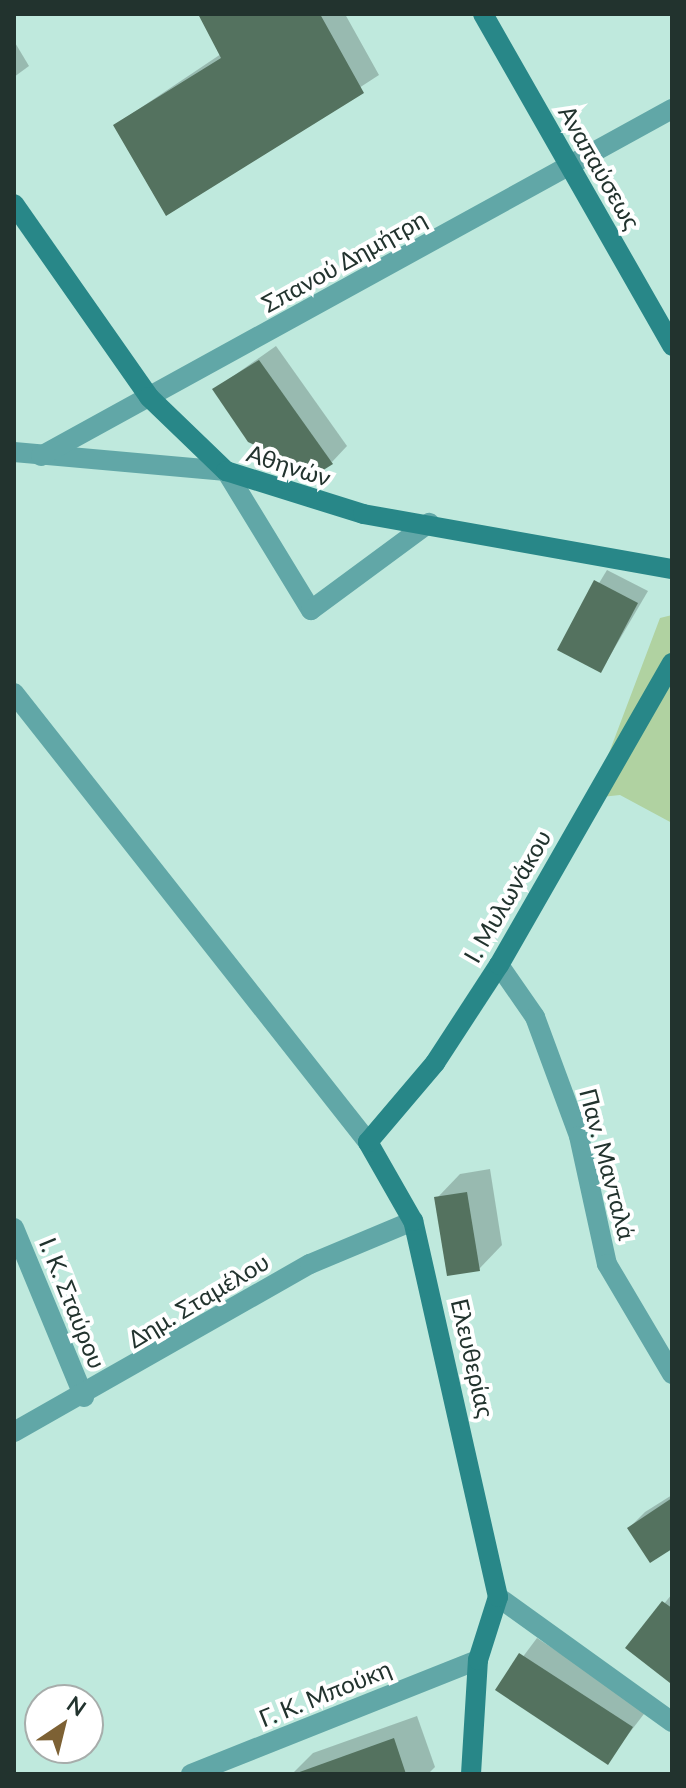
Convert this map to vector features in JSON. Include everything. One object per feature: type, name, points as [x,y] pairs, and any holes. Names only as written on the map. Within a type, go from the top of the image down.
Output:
[{"type":"main road","name":"Αναπαύσεως","points":[[483,14],[672,346]]},
{"type":"main road","name":"Αθηνών","points":[[14,204],[149,397],[226,471],[327,506],[672,569]]},
{"type":"main road","name":"Ι. Μυλωνάκου","points":[[368,1142],[435,1063],[499,965],[672,663]]},
{"type":"main road","name":"Ελευθερίας","points":[[368,1142],[413,1221],[498,1597]]},
{"type":"main road","points":[[471,1774],[478,1660],[498,1597]]},
{"type":"street","name":"Σπανού Δημήτρη","points":[[41,456],[672,109]]},
{"type":"street","points":[[14,452],[226,471],[311,610],[429,523]]},
{"type":"street","points":[[14,693],[368,1142]]},
{"type":"street","name":"Παν. Μανταλά","points":[[499,965],[535,1017],[568,1106],[607,1264],[672,1374]]},
{"type":"street","name":"Δημ. Σταμέλου","points":[[14,1432],[84,1397],[310,1264],[413,1221]]},
{"type":"street","name":"Ι. Κ. Σταύρου","points":[[14,1228],[84,1397]]},
{"type":"street","points":[[498,1597],[672,1722]]},
{"type":"street","name":"Γ. Κ. Μπούκη","points":[[191,1774],[478,1660]]},
{"type":"green space","points":[[672,615],[672,823],[620,795],[592,798],[660,618]]},
{"type":"building","points":[[198,14],[320,14],[364,93],[166,216],[113,125],[221,58]]},
{"type":"building","points":[[259,360],[333,464],[317,474],[248,442],[212,389]]},
{"type":"building","points":[[594,580],[638,603],[601,673],[557,650]]},
{"type":"building","points":[[467,1192],[480,1271],[447,1276],[434,1197]]},
{"type":"building","points":[[672,1498],[672,1549],[650,1563],[627,1528]]},
{"type":"building","points":[[662,1601],[672,1608],[670,1683],[625,1648]]},
{"type":"building","points":[[519,1653],[633,1727],[608,1765],[495,1690]]},
{"type":"building","points":[[394,1738],[406,1774],[294,1774]]}]
